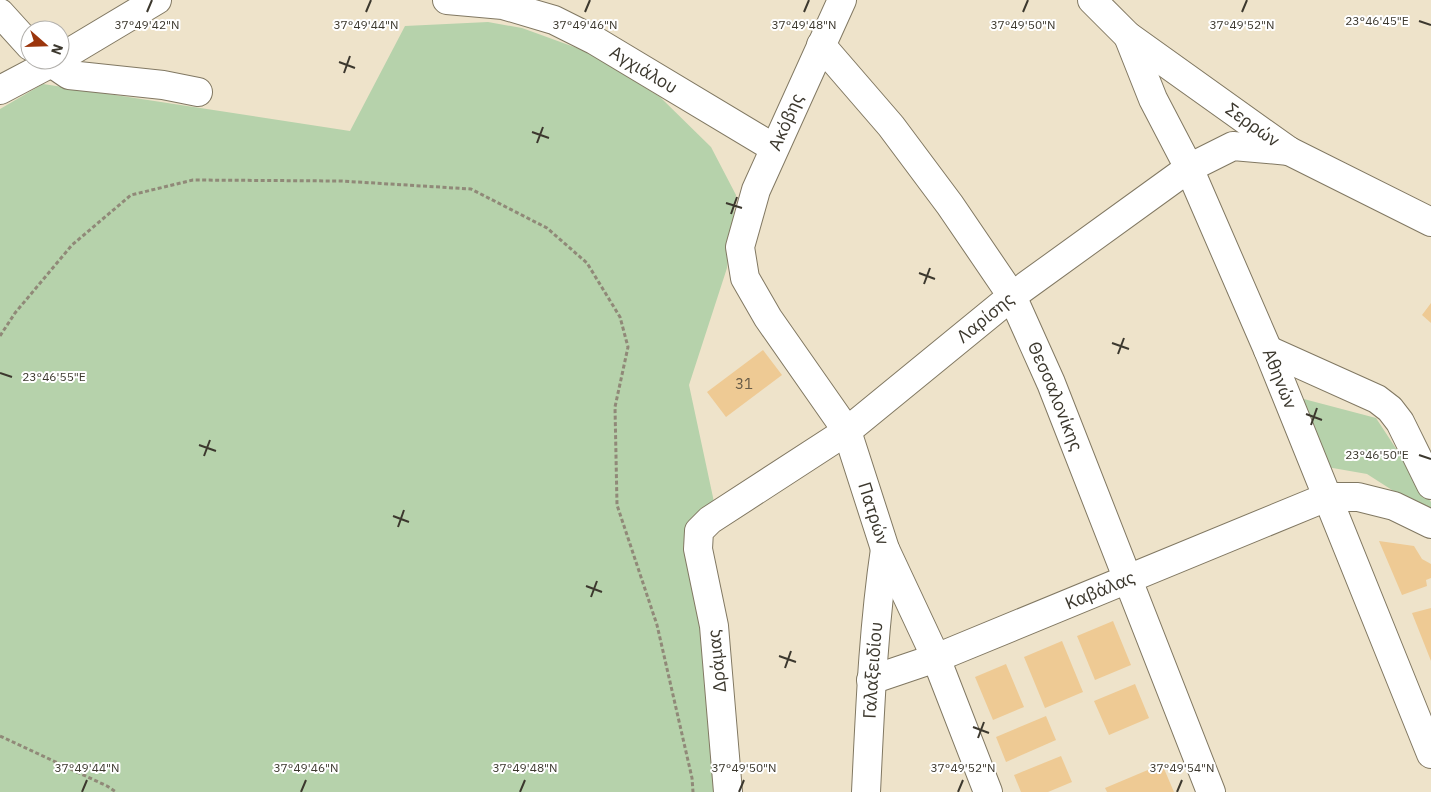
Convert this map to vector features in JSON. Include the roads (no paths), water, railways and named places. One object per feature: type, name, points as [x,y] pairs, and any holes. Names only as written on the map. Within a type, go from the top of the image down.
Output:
[{"type":"street","points":[[70,51],[157,0]]},
{"type":"street","name":"Αγχιάλου","points":[[447,0],[503,5],[554,20],[594,40],[774,148]]},
{"type":"street","name":"Ακόβης","points":[[740,247],[756,190],[821,45],[838,1]]},
{"type":"street","name":"Σερρών","points":[[1099,2],[1128,36],[1289,151],[1431,222]]},
{"type":"street","points":[[0,13],[20,35]]},
{"type":"street","name":"Αθηνών","points":[[1128,36],[1153,99],[1189,168],[1268,350],[1431,754]]},
{"type":"street","name":"Θεσσαλονίκης","points":[[821,45],[891,126],[950,205],[1012,296],[1052,384],[1210,792]]},
{"type":"street","points":[[0,90],[36,70]]},
{"type":"street","points":[[64,70],[69,75],[163,85],[198,92]]},
{"type":"street","name":"Λαρίσης","points":[[699,531],[710,520],[847,431],[1012,296],[1189,168],[1233,146],[1289,151]]},
{"type":"street","name":"Πατρών","points":[[740,247],[745,278],[768,318],[847,431],[885,549],[936,658],[988,792]]},
{"type":"street","points":[[1268,350],[1377,399],[1400,422],[1431,485]]},
{"type":"street","points":[[1327,497],[1358,497],[1394,506],[1431,524]]},
{"type":"street","name":"Καβάλας","points":[[871,680],[936,658],[1327,497]]},
{"type":"street","name":"Δράμας","points":[[699,531],[698,549],[714,626],[728,792]]},
{"type":"street","name":"Γαλαξειδίου","points":[[866,792],[871,680],[879,591],[885,549]]}]
